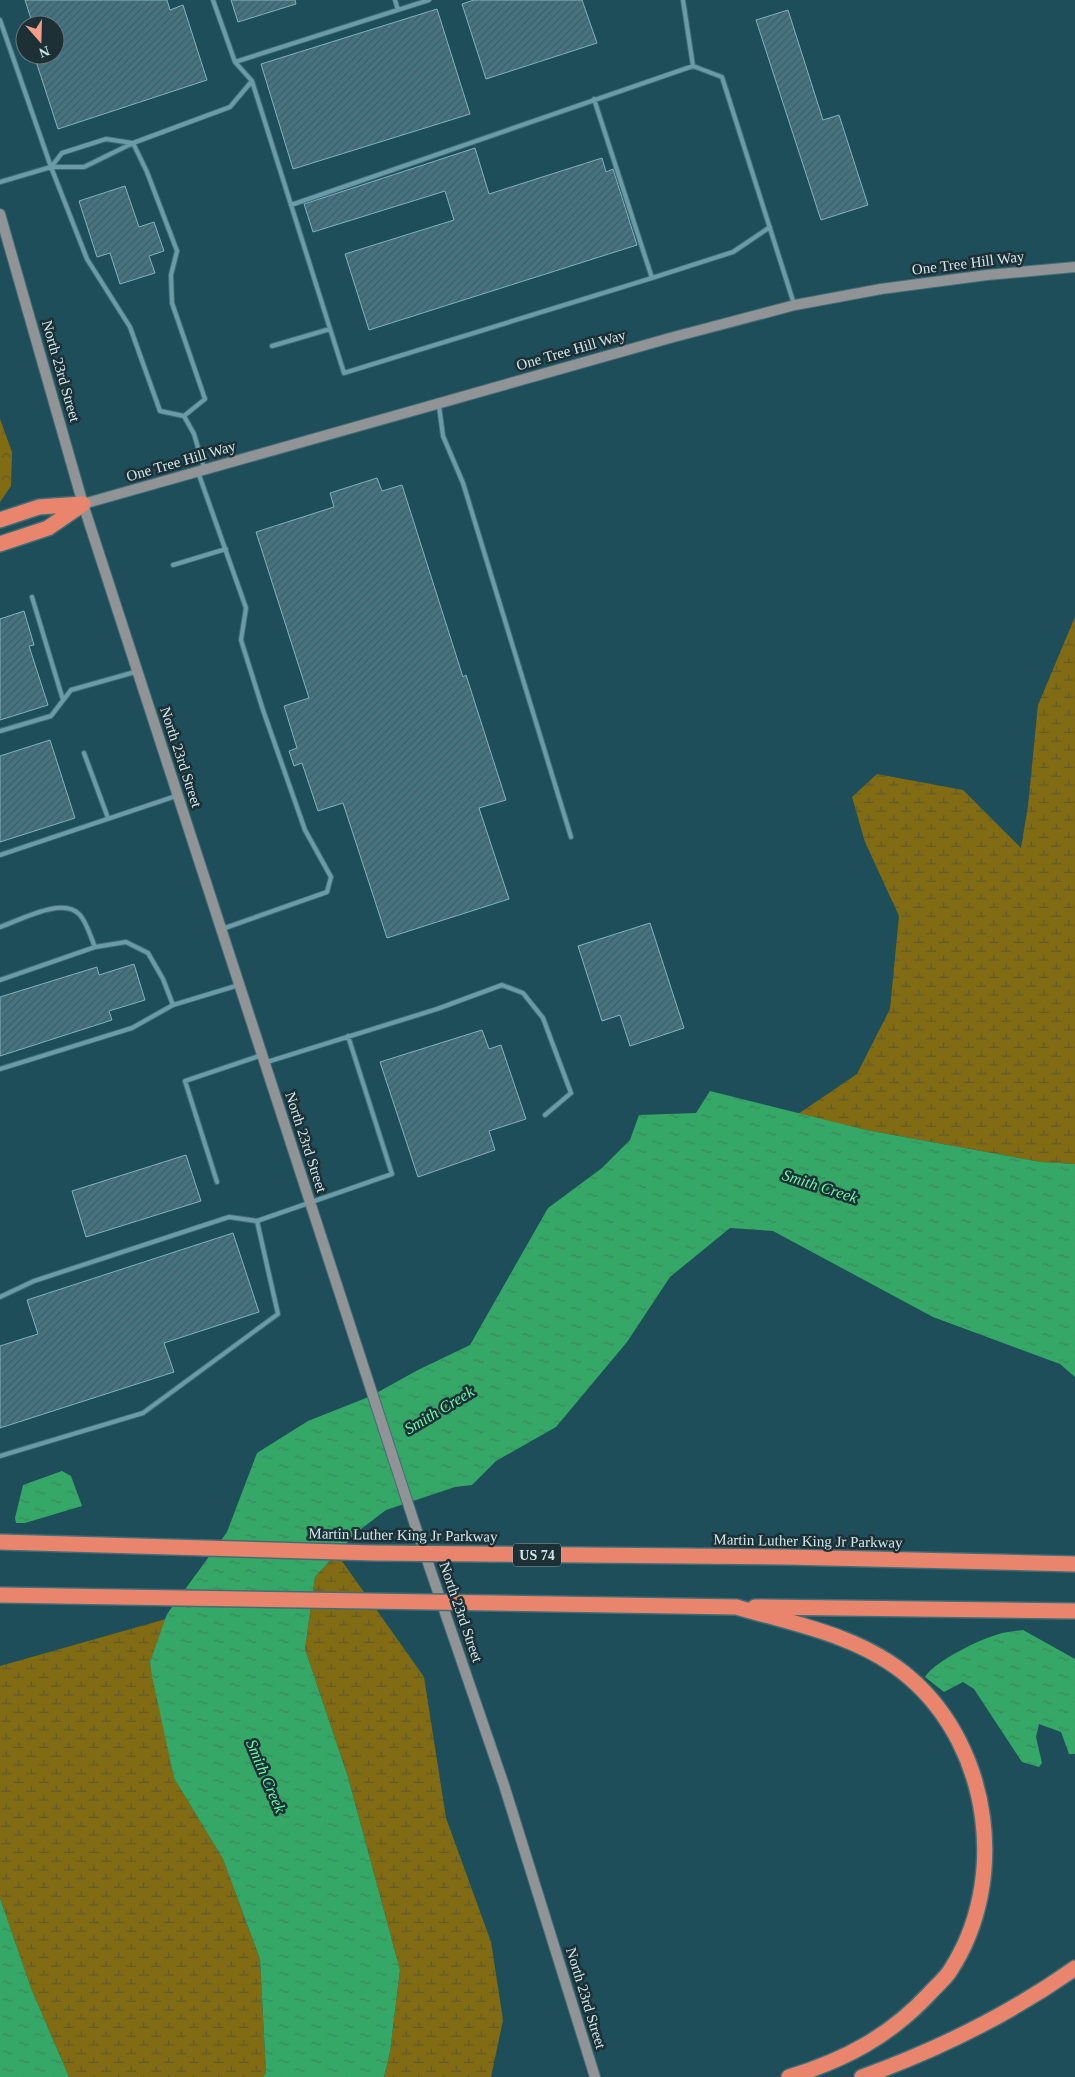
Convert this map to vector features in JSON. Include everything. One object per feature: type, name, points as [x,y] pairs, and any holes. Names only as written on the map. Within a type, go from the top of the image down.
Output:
[{"type":"highway","points":[[0,520],[39,507],[83,504]]},
{"type":"highway","points":[[0,544],[48,528],[83,504]]},
{"type":"highway","name":"Martin Luther King Jr Parkway","points":[[0,1542],[374,1553],[1075,1564]]},
{"type":"highway","points":[[0,1595],[1075,1611]]},
{"type":"highway","points":[[736,1607],[829,1634],[873,1652],[910,1678],[937,1707],[963,1747],[978,1791],[985,1828],[985,1869],[978,1908],[968,1937],[950,1972],[896,2026],[854,2052],[789,2077]]},
{"type":"highway","points":[[862,2077],[962,2034],[1016,2006],[1075,1968]]},
{"type":"main road","name":"North 23rd Street","points":[[0,214],[83,504],[415,1525],[504,1785],[595,2077]]},
{"type":"main road","name":"One Tree Hill Way","points":[[83,504],[795,305],[881,289],[1075,267]]},
{"type":"lane","points":[[213,0],[234,62],[252,81],[344,373],[734,252],[770,227]]},
{"type":"lane","points":[[395,0],[398,10]]},
{"type":"lane","points":[[234,62],[429,0]]},
{"type":"lane","points":[[682,0],[693,66]]},
{"type":"lane","points":[[0,20],[51,167],[87,259],[130,327],[160,411],[184,416],[194,434],[202,471],[246,608],[241,640],[305,830],[330,877],[327,892],[221,929]]},
{"type":"lane","points":[[291,205],[693,66],[722,77],[795,305]]},
{"type":"lane","points":[[0,182],[51,167],[84,167],[133,143],[230,107],[252,81]]},
{"type":"lane","points":[[594,99],[652,278]]},
{"type":"lane","points":[[51,167],[62,153],[106,139],[133,143]]},
{"type":"lane","points":[[133,143],[147,172],[177,251],[171,274],[172,303],[205,399],[184,416]]},
{"type":"lane","points":[[272,346],[330,329]]},
{"type":"lane","points":[[438,404],[443,436],[463,484],[571,837]]},
{"type":"lane","points":[[173,566],[226,549]]},
{"type":"lane","points":[[32,597],[63,700]]},
{"type":"lane","points":[[0,731],[50,716],[71,690],[138,672]]},
{"type":"lane","points":[[84,753],[108,818]]},
{"type":"lane","points":[[0,856],[178,795]]},
{"type":"lane","points":[[0,927],[58,907],[72,908],[82,917],[95,947]]},
{"type":"lane","points":[[0,980],[95,947],[126,942],[148,952],[163,979],[172,1004]]},
{"type":"lane","points":[[0,1070],[132,1028],[172,1004],[239,985]]},
{"type":"lane","points":[[217,1182],[185,1081],[348,1036],[436,1009],[502,985],[523,992],[543,1018],[571,1093],[545,1116]]},
{"type":"lane","points":[[0,1297],[34,1281],[229,1217],[257,1221],[392,1174],[348,1036]]},
{"type":"lane","points":[[0,1456],[143,1413],[278,1314],[257,1221]]},
{"type":"green space","points":[[0,419],[12,452],[11,486],[0,502]]},
{"type":"green space","points":[[1075,617],[1075,1164],[1041,1162],[866,1130],[798,1114],[857,1074],[890,1009],[899,916],[865,842],[852,797],[877,774],[963,790],[1021,848],[1028,806],[1038,705]]},
{"type":"green space","points":[[337,1554],[424,1677],[446,1818],[491,1942],[503,2020],[491,2077],[384,2077],[390,2052],[400,1970],[348,1777],[305,1649],[315,1577]]},
{"type":"green space","points":[[166,1619],[150,1662],[174,1778],[223,1859],[260,1959],[266,2073],[263,2077],[69,2077],[31,1988],[0,1898],[0,1666]]},
{"type":"water","name":"Smith Creek","points":[[710,1091],[866,1130],[1041,1162],[1075,1164],[1075,1377],[1060,1364],[933,1317],[773,1231],[730,1228],[670,1277],[627,1342],[556,1427],[496,1461],[472,1485],[455,1487],[386,1510],[357,1532],[315,1577],[305,1649],[348,1777],[400,1970],[390,2052],[384,2077],[263,2077],[266,2073],[260,1959],[223,1859],[174,1778],[152,1676],[150,1662],[167,1614],[227,1532],[257,1453],[308,1421],[371,1396],[418,1370],[470,1345],[548,1208],[602,1168],[630,1140],[639,1115],[696,1113]]},
{"type":"water","points":[[62,1471],[71,1476],[82,1506],[25,1523],[16,1523],[15,1518],[23,1485]]},
{"type":"water","points":[[1023,1630],[1075,1659],[1075,1754],[1069,1754],[1061,1732],[1039,1724],[1036,1737],[1042,1763],[1039,1767],[1022,1762],[974,1689],[963,1682],[944,1692],[925,1677],[938,1664],[970,1646],[999,1634]]},
{"type":"water","points":[[0,1898],[31,1988],[69,2077],[0,2077]]},
{"type":"building","points":[[25,0],[167,0],[170,10],[183,5],[207,80],[58,129],[37,65],[65,65],[65,15],[30,15]]},
{"type":"building","points":[[231,0],[295,0],[296,4],[238,22]]},
{"type":"building","points":[[474,0],[582,0],[597,43],[486,79],[462,4]]},
{"type":"building","points":[[437,9],[470,114],[293,169],[261,64]]},
{"type":"building","points":[[788,10],[823,120],[839,115],[868,205],[821,220],[756,20]]},
{"type":"building","points":[[475,148],[489,194],[602,158],[606,172],[613,169],[637,245],[369,330],[345,254],[454,220],[445,191],[313,232],[304,204]]},
{"type":"building","points":[[125,186],[139,227],[154,222],[164,251],[149,256],[155,273],[120,284],[110,253],[97,257],[79,201]]},
{"type":"building","points":[[377,478],[382,491],[402,485],[463,677],[466,675],[506,800],[479,808],[509,899],[387,938],[343,803],[318,811],[302,763],[294,766],[289,751],[297,748],[284,706],[309,698],[256,532],[334,507],[330,493]]},
{"type":"building","points":[[24,611],[34,645],[29,646],[48,705],[0,720],[0,619]]},
{"type":"building","points":[[50,740],[75,818],[0,842],[0,756]]},
{"type":"building","points":[[650,923],[684,1028],[630,1046],[620,1015],[602,1021],[578,946]]},
{"type":"building","points":[[134,964],[145,1000],[109,1011],[112,1020],[0,1056],[0,997],[97,967],[99,975]]},
{"type":"building","points":[[482,1030],[489,1049],[501,1045],[526,1119],[489,1131],[495,1150],[418,1177],[380,1062]]},
{"type":"building","points":[[186,1155],[201,1201],[86,1237],[72,1191]]},
{"type":"building","points":[[233,1233],[259,1312],[164,1343],[174,1372],[0,1428],[0,1346],[38,1334],[27,1300]]}]
